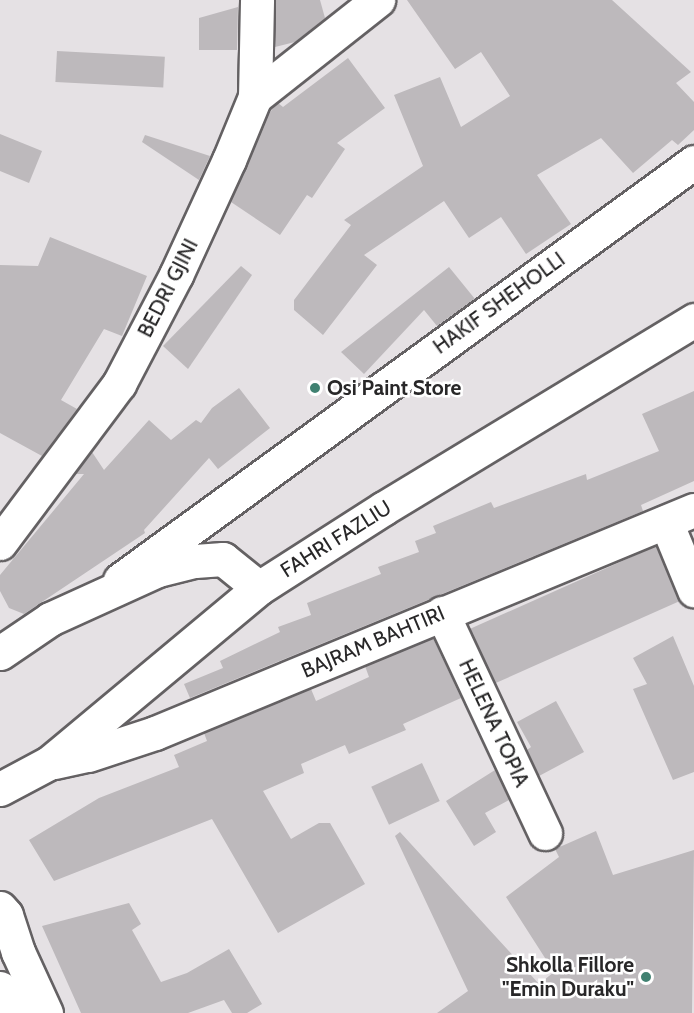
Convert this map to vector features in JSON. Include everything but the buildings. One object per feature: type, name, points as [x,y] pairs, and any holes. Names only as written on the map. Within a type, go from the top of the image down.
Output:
[{"type":"main road","name":"BEDRI GJINI","points":[[0,543],[119,384],[181,265],[255,97],[257,0]]},
{"type":"main road","points":[[255,97],[378,0]]},
{"type":"main road","name":"HAKIF SHEHOLLI","points":[[101,594],[694,162]]},
{"type":"main road","name":"FAHRI FAZLIU","points":[[0,789],[49,764],[259,588],[384,508],[694,320]]},
{"type":"main road","points":[[680,516],[694,590]]},
{"type":"main road","name":"BAJRAM BAHTIRI","points":[[49,764],[88,755],[155,733],[680,516]]},
{"type":"main road","points":[[6,642],[101,594],[158,570],[195,561],[223,559],[259,588]]},
{"type":"main road","name":"HELENA TOPIA","points":[[442,613],[545,833]]},
{"type":"main road","points":[[0,908],[6,915],[18,952],[46,1013]]},
{"type":"main road","points":[[0,988],[14,1013]]},
{"type":"place","name":"Osi Paint Store","points":[[315,388]]},
{"type":"place","name":"Shkolla Fillore \"Emin Duraku\"","points":[[646,977]]}]
